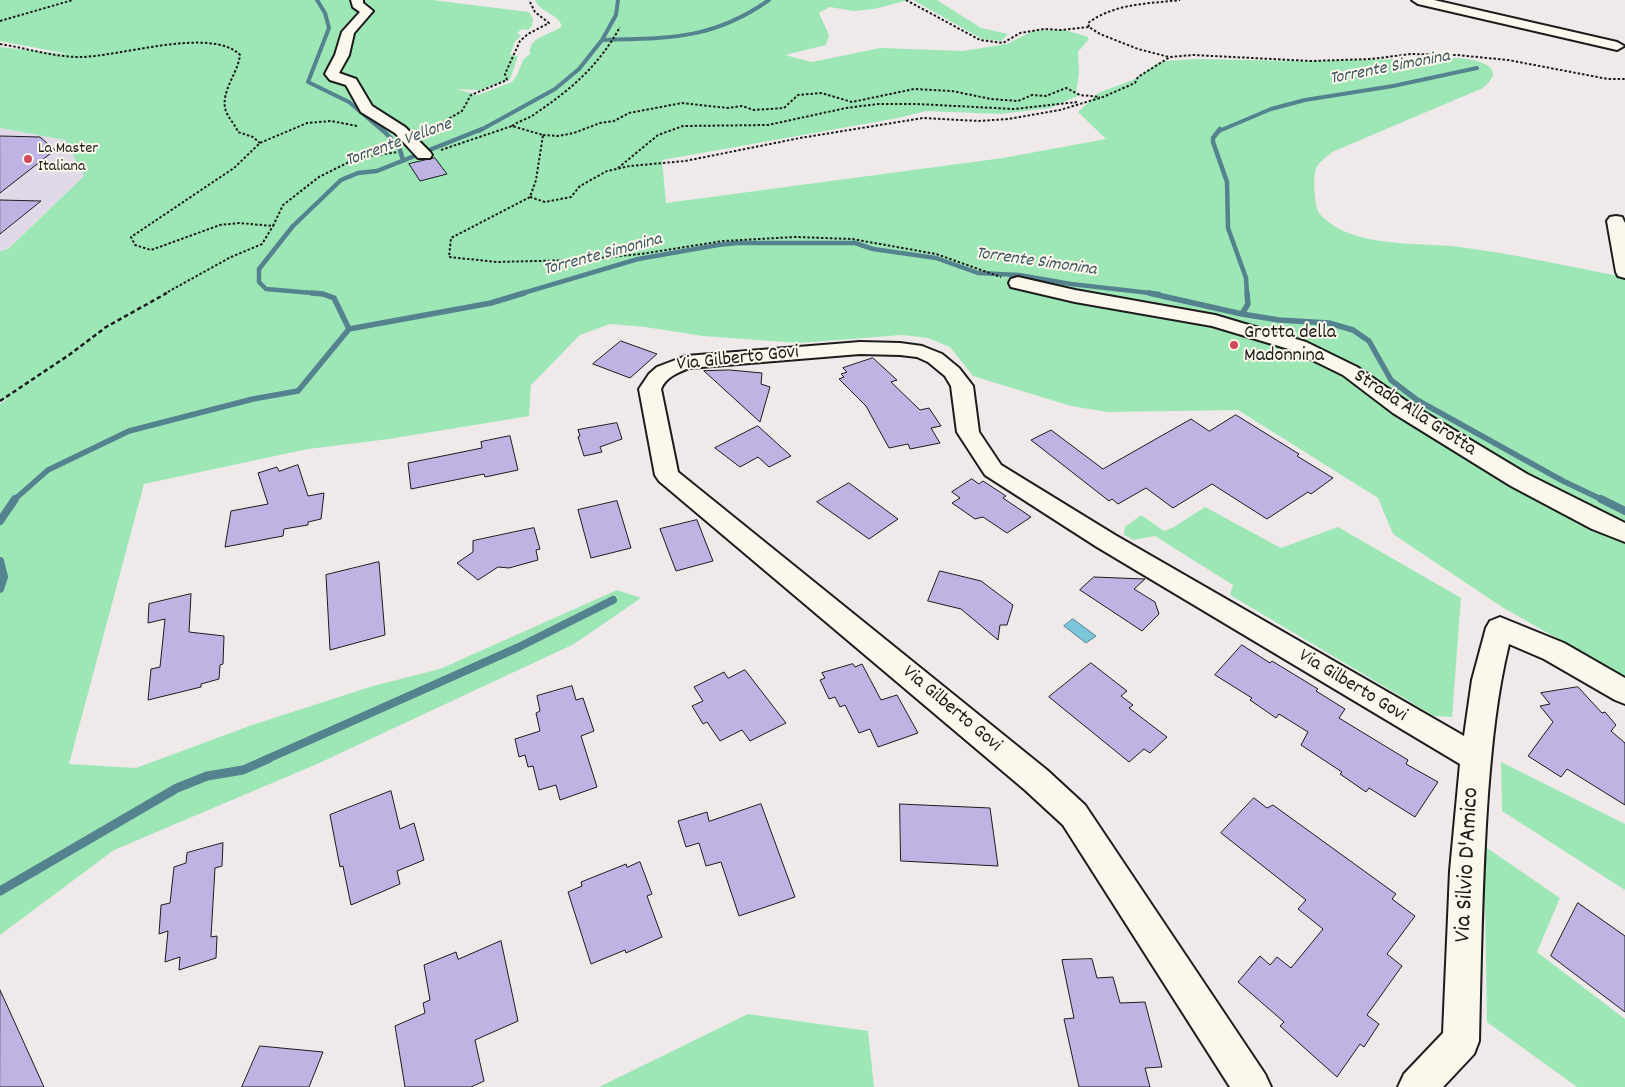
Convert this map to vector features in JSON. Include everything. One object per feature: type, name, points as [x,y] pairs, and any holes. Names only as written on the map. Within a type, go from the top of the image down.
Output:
[{"type":"street","points":[[357,0],[358,4],[366,10],[366,13],[348,32],[342,55],[332,74],[334,77],[351,82],[366,109],[400,130],[417,147]]},
{"type":"street","points":[[1418,0],[1621,49]]},
{"type":"street","points":[[1616,221],[1625,272]]},
{"type":"street","name":"Strada Alla Grotta","points":[[1018,283],[1075,296],[1215,321],[1299,346],[1350,371],[1401,408],[1519,480],[1601,523],[1625,533]]},
{"type":"street","name":"Via Gilberto Govi","points":[[1252,1087],[1074,815],[1036,780],[667,475],[650,389],[654,378],[666,369],[686,362],[860,348],[900,349],[922,352],[935,358],[952,372],[962,386],[968,432],[993,470],[1115,546],[1476,758]]},
{"type":"street","name":"Via Silvio D'Amico","points":[[1417,1087],[1461,1042],[1466,871],[1476,758],[1486,680],[1500,628],[1554,651],[1625,692]]},
{"type":"path","points":[[0,20],[73,0]]},
{"type":"path","points":[[0,401],[69,355],[106,327],[231,256],[262,244],[283,205],[319,177],[357,158],[417,147],[424,133],[462,111],[471,95],[507,80],[506,72],[522,37],[550,24],[535,12],[529,0]]},
{"type":"path","points":[[906,0],[980,40],[1003,43],[1020,33],[1089,27],[1100,34],[1138,49],[1170,57],[1215,55],[1311,61],[1371,60],[1411,54],[1449,54],[1508,60],[1608,78],[1625,79]]},
{"type":"path","points":[[1089,27],[1088,23],[1094,16],[1111,10],[1137,4],[1180,0]]},
{"type":"path","points":[[452,147],[512,126],[520,120],[534,115],[585,76],[606,51],[620,27]]},
{"type":"path","points":[[0,44],[50,55],[77,57],[119,54],[190,42],[226,44],[235,49],[240,55],[236,76],[228,86],[226,95],[225,104],[228,114],[236,123],[238,132],[253,137],[260,143]]},
{"type":"path","points":[[530,196],[545,202],[571,197],[580,186],[617,169],[685,161],[800,138],[923,118],[979,121],[1008,119],[1060,110],[1103,97],[1134,83],[1138,77],[1170,57]]},
{"type":"path","points":[[512,126],[543,135],[558,136],[574,133],[629,114],[682,103],[728,108],[742,106],[754,110],[784,108],[798,95],[821,92],[852,102],[914,89],[952,91],[991,99],[1018,101],[1032,95],[1046,96],[1066,88],[1080,96],[1103,97]]},
{"type":"path","points":[[617,169],[656,136],[672,128],[700,124],[755,126],[858,106],[886,104],[1017,109],[1063,102],[1081,103]]},
{"type":"path","points":[[273,226],[239,223],[220,225],[151,250],[135,245],[131,238],[234,168],[260,143],[284,135],[291,129],[307,123],[331,121],[352,123],[358,126]]},
{"type":"path","points":[[543,135],[536,180],[530,196],[451,238],[449,257],[497,262],[576,260],[641,254],[723,240],[795,237],[852,238],[936,254],[1018,283]]},
{"type":"shaded area","points":[[0,128],[65,140],[84,176],[7,249],[0,251]]},
{"type":"green space","points":[[0,0],[432,0],[529,12],[533,19],[532,26],[528,30],[522,29],[517,33],[521,35],[515,42],[510,55],[518,56],[510,79],[480,90],[456,89],[478,95],[512,82],[523,60],[530,54],[530,48],[533,43],[562,26],[557,18],[541,8],[535,0],[909,0],[874,9],[853,11],[830,7],[819,13],[829,35],[826,45],[785,55],[812,62],[880,48],[963,51],[1007,44],[1033,31],[1043,30],[1065,30],[1088,37],[1088,40],[1078,52],[1079,73],[1076,93],[1080,95],[1050,108],[1000,114],[926,111],[898,118],[662,160],[666,203],[1003,158],[1106,139],[1078,112],[1098,93],[1133,80],[1158,63],[1166,61],[1195,59],[1304,61],[1453,58],[1469,59],[1486,64],[1491,68],[1493,74],[1491,80],[1483,88],[1332,152],[1316,168],[1314,184],[1317,209],[1329,222],[1347,233],[1377,241],[1481,250],[1625,277],[1625,677],[1502,607],[1393,534],[1378,498],[1238,410],[1108,412],[1071,406],[973,376],[950,347],[928,338],[902,335],[799,343],[703,336],[645,327],[610,324],[580,335],[531,385],[529,416],[389,439],[308,449],[144,484],[69,764],[136,768],[252,725],[373,686],[440,669],[617,590],[641,598],[574,644],[317,764],[114,850],[0,935],[0,404],[11,396],[0,402],[0,251],[8,249],[84,176],[65,140],[0,128],[0,47],[74,55],[0,41]]},
{"type":"green space","points":[[913,0],[937,0],[981,28],[1008,34],[1001,41],[982,39]]},
{"type":"green space","points":[[1205,507],[1281,548],[1338,527],[1461,598],[1452,717],[1434,716],[1230,595],[1233,585],[1155,536],[1134,540],[1124,535],[1125,527],[1141,515],[1164,531],[1174,527]]},
{"type":"green space","points":[[1501,762],[1625,824],[1625,890],[1502,811]]},
{"type":"green space","points":[[1484,846],[1560,898],[1537,952],[1625,1019],[1625,1087],[1577,1087],[1487,1022]]},
{"type":"green space","points":[[748,1014],[868,1031],[874,1087],[599,1087]]},
{"type":"water","points":[[1073,619],[1096,636],[1086,643],[1064,626]]},
{"type":"building","points":[[0,136],[40,137],[55,150],[0,193]]},
{"type":"building","points":[[435,158],[447,174],[420,181],[409,164]]},
{"type":"building","points":[[0,200],[41,201],[0,234]]},
{"type":"building","points":[[621,341],[657,354],[630,378],[593,364]]},
{"type":"building","points":[[873,358],[897,380],[891,382],[920,410],[929,408],[941,426],[931,428],[940,443],[910,449],[908,444],[889,448],[866,406],[839,379],[844,377],[841,374],[847,372],[843,368]]},
{"type":"building","points":[[730,370],[762,373],[761,384],[770,387],[760,422],[704,371]]},
{"type":"building","points":[[1236,415],[1299,454],[1297,456],[1333,478],[1311,494],[1308,492],[1267,519],[1212,484],[1173,508],[1146,488],[1118,504],[1112,499],[1109,501],[1031,440],[1051,430],[1103,469],[1191,419],[1209,431]]},
{"type":"building","points":[[617,423],[622,439],[600,447],[602,452],[584,456],[578,437],[580,436],[578,430]]},
{"type":"building","points":[[758,426],[791,456],[769,467],[758,457],[740,467],[715,448]]},
{"type":"building","points":[[510,436],[518,470],[485,477],[484,474],[411,489],[408,463],[482,448],[481,442]]},
{"type":"building","points":[[298,465],[308,496],[324,493],[321,519],[308,522],[308,525],[284,529],[283,536],[225,547],[231,511],[268,504],[258,473],[277,467],[279,471]]},
{"type":"building","points":[[972,479],[979,484],[983,481],[1006,496],[1003,498],[1031,517],[1007,533],[983,517],[975,519],[952,503],[960,498],[952,492]]},
{"type":"building","points":[[849,483],[898,519],[869,539],[817,502]]},
{"type":"building","points":[[617,501],[631,548],[591,558],[578,510]]},
{"type":"building","points":[[697,520],[713,561],[676,571],[660,529]]},
{"type":"building","points":[[534,528],[540,549],[536,550],[538,560],[509,568],[498,567],[478,580],[457,563],[473,552],[473,541]]},
{"type":"building","points":[[379,562],[385,635],[330,650],[326,575]]},
{"type":"building","points":[[940,571],[981,581],[1013,605],[1007,625],[1000,625],[998,640],[961,609],[928,601]]},
{"type":"building","points":[[1094,577],[1145,579],[1134,589],[1155,602],[1159,614],[1142,631],[1080,590]]},
{"type":"building","points":[[191,594],[189,632],[224,636],[223,664],[220,665],[219,679],[201,684],[201,687],[148,700],[151,669],[160,667],[165,619],[148,623],[149,604]]},
{"type":"building","points":[[1242,645],[1270,663],[1272,661],[1318,689],[1316,691],[1345,709],[1339,718],[1408,760],[1406,764],[1438,782],[1415,817],[1369,788],[1366,792],[1340,774],[1342,772],[1301,745],[1308,732],[1279,714],[1276,718],[1250,700],[1252,698],[1215,675]]},
{"type":"building","points":[[1091,663],[1127,691],[1121,696],[1133,705],[1129,708],[1167,737],[1150,753],[1144,749],[1129,762],[1049,697]]},
{"type":"building","points":[[853,664],[855,667],[862,664],[881,700],[897,695],[918,733],[878,747],[870,729],[859,733],[845,705],[840,707],[835,697],[829,699],[820,680],[825,678],[822,673]]},
{"type":"building","points":[[745,670],[786,723],[750,741],[742,730],[720,741],[707,722],[703,724],[692,706],[703,701],[694,687],[724,672],[728,678]]},
{"type":"building","points":[[572,686],[576,700],[583,698],[594,731],[581,736],[597,787],[560,800],[556,785],[539,790],[533,766],[528,767],[525,755],[519,757],[515,739],[540,731],[536,713],[540,711],[537,696]]},
{"type":"building","points":[[1578,687],[1616,725],[1611,731],[1625,743],[1625,805],[1567,769],[1561,777],[1528,756],[1553,722],[1540,706],[1550,704],[1541,693]]},
{"type":"building","points":[[391,791],[400,829],[414,823],[424,860],[397,871],[400,884],[351,905],[343,866],[340,867],[330,815]]},
{"type":"building","points":[[1254,798],[1267,808],[1273,805],[1396,894],[1392,899],[1415,916],[1387,954],[1402,966],[1367,1015],[1379,1024],[1364,1047],[1360,1044],[1337,1077],[1280,1026],[1284,1022],[1238,982],[1260,956],[1270,965],[1277,957],[1291,968],[1323,929],[1298,909],[1306,900],[1221,833]]},
{"type":"building","points":[[761,804],[795,897],[739,916],[721,862],[706,866],[699,843],[686,847],[678,821],[707,812],[709,821]]},
{"type":"building","points":[[900,804],[990,808],[998,866],[901,861]]},
{"type":"building","points":[[223,843],[222,866],[215,868],[211,937],[217,936],[216,958],[179,970],[180,957],[165,962],[168,931],[159,934],[161,905],[170,903],[174,867],[186,863],[187,853]]},
{"type":"building","points":[[640,862],[652,894],[647,896],[662,937],[626,953],[625,950],[591,964],[568,892],[582,886],[581,882],[626,864],[627,867]]},
{"type":"building","points":[[1578,903],[1625,936],[1625,1012],[1551,956]]},
{"type":"building","points":[[501,941],[518,1021],[475,1040],[484,1081],[471,1087],[405,1087],[395,1026],[425,1013],[423,1003],[430,1000],[424,965],[456,952],[458,959]]},
{"type":"building","points":[[1092,959],[1097,978],[1113,977],[1120,1003],[1145,1002],[1162,1067],[1145,1068],[1150,1087],[1079,1087],[1064,1019],[1074,1018],[1062,960]]},
{"type":"building","points":[[0,990],[44,1087],[0,1087]]},
{"type":"building","points":[[260,1046],[323,1052],[309,1087],[242,1087]]},
{"type":"waterway","points":[[317,0],[325,13],[329,28],[308,82],[349,102],[383,131]]},
{"type":"waterway","name":"Torrente Vellone","points":[[602,40],[616,15],[618,0]]},
{"type":"waterway","points":[[602,40],[648,39],[709,30],[728,23],[769,0]]},
{"type":"waterway","name":"Torrente Vellone","points":[[479,131],[555,89],[579,69],[602,40]]},
{"type":"waterway","name":"Torrente Simonina","points":[[1219,131],[1271,109],[1305,100],[1393,86],[1477,68]]},
{"type":"waterway","points":[[382,129],[399,147],[403,160]]},
{"type":"waterway","name":"Torrente Vellone","points":[[324,294],[266,289],[259,282],[259,269],[293,226],[341,180],[358,173],[377,171],[482,129]]},
{"type":"waterway","name":"Torrente Simonina","points":[[1220,129],[1213,138],[1213,142],[1227,182],[1228,228],[1246,278],[1247,294]]},
{"type":"waterway","name":"Torrente Simonina","points":[[520,294],[638,259],[737,243],[855,243],[873,249],[936,258],[978,273],[1019,275],[1071,284],[1159,294]]},
{"type":"waterway","name":"Torrente Vellone","points":[[312,293],[334,298],[349,329]]},
{"type":"waterway","name":"Torrente Simonina","points":[[349,329],[491,303],[524,293]]},
{"type":"waterway","name":"Torrente Simonina","points":[[1149,293],[1242,314]]},
{"type":"waterway","name":"Torrente Simonina","points":[[1242,314],[1248,304],[1247,293]]},
{"type":"waterway","points":[[1242,314],[1279,320],[1329,323],[1353,330],[1369,341],[1391,380],[1417,400],[1563,481],[1603,500]]},
{"type":"waterway","name":"Torrente Vellone","points":[[15,499],[48,470],[129,431],[253,399],[298,391],[349,329]]},
{"type":"waterway","name":"Torrente Vellone","points":[[0,521],[15,499]]},
{"type":"waterway","points":[[1603,500],[1625,511]]},
{"type":"waterway","name":"Torrente Vellone","points":[[0,561],[4,577],[0,589]]},
{"type":"waterway","points":[[265,760],[519,647],[613,600]]},
{"type":"waterway","points":[[0,891],[177,788],[207,776],[243,770],[268,759]]},
{"type":"place","name":"La Master Italiana","points":[[28,159]]},
{"type":"place","name":"Grotta della Madonnina","points":[[1234,345]]}]
